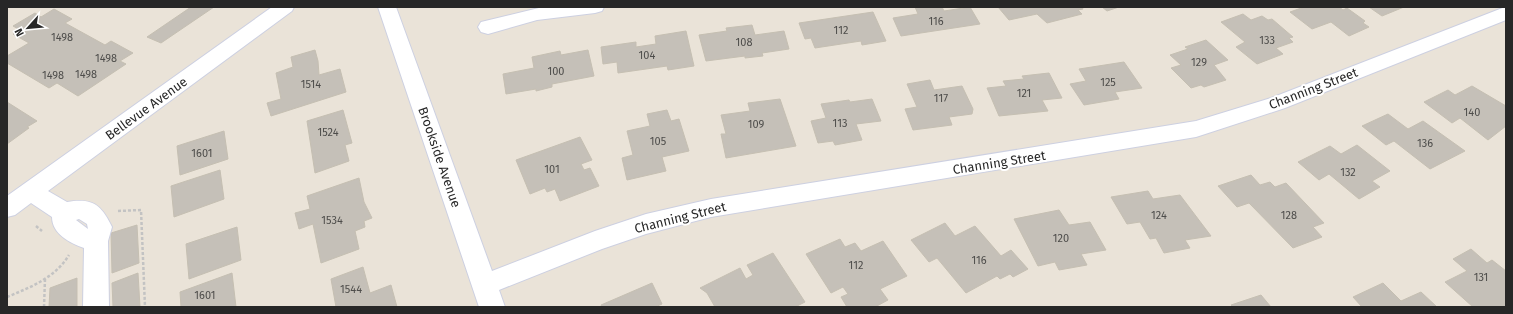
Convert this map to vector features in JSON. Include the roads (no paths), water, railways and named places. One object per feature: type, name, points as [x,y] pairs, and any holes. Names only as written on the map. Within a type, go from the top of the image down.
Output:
[{"type":"street","name":"Bellevue Avenue","points":[[7,208],[285,7]]},
{"type":"street","name":"Brookside Avenue","points":[[388,7],[492,307]]},
{"type":"street","points":[[488,27],[537,14],[595,7]]},
{"type":"street","name":"Channing Street","points":[[484,285],[602,239],[646,224],[711,208],[1196,129],[1278,103],[1506,13]]},
{"type":"street","points":[[30,192],[64,212],[64,222],[69,230],[82,238],[96,241],[96,307]]}]
